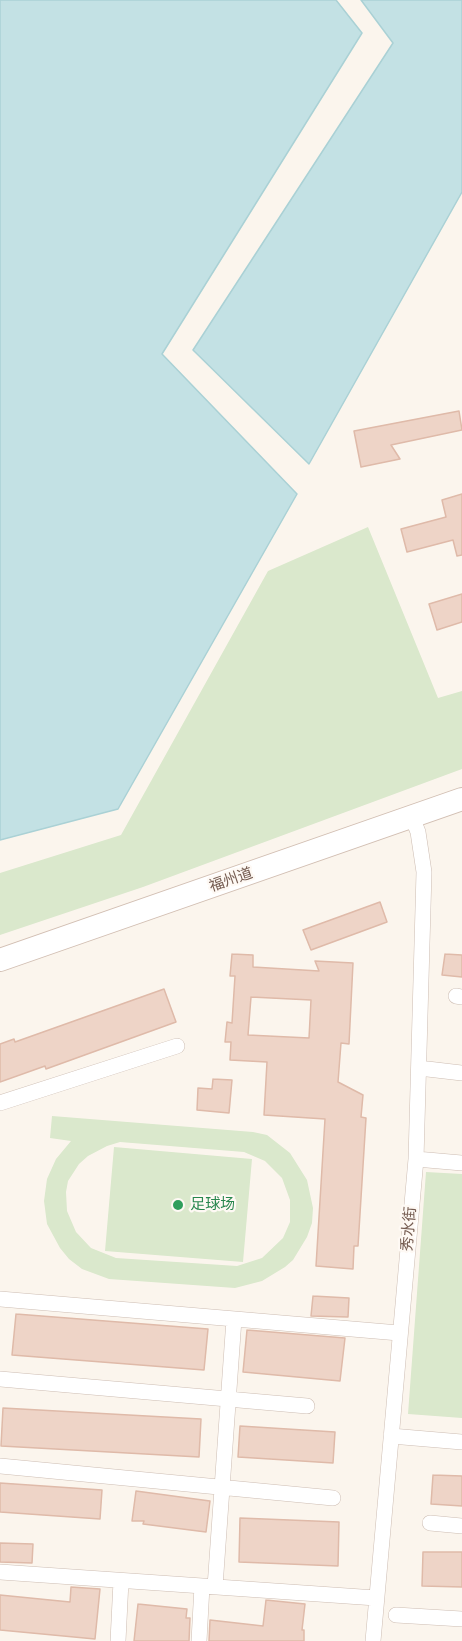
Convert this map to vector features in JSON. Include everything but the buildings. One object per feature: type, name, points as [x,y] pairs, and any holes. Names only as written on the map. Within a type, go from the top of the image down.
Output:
[{"type":"main road","name":"福州道","points":[[0,975],[415,825],[462,799]]},
{"type":"main road","name":"福州道","points":[[0,960],[415,825],[462,816]]},
{"type":"street","name":"秀水街","points":[[373,1641],[416,1160],[424,873],[415,825]]},
{"type":"street","points":[[0,1103],[177,1046]]},
{"type":"street","points":[[419,1068],[462,1073]]},
{"type":"street","points":[[416,1160],[462,1163]]},
{"type":"street","points":[[0,1299],[399,1333]]},
{"type":"street","points":[[199,1641],[222,1486],[234,1319]]},
{"type":"street","points":[[0,1379],[307,1406]]},
{"type":"street","points":[[391,1436],[462,1442]]},
{"type":"street","points":[[0,1466],[333,1497]]},
{"type":"street","points":[[430,1523],[462,1526]]},
{"type":"street","points":[[0,1572],[376,1598]]},
{"type":"street","points":[[118,1641],[121,1581]]},
{"type":"street","points":[[396,1615],[462,1619]]},
{"type":"green space","points":[[368,527],[438,698],[462,691],[462,769],[143,887],[0,935],[0,873],[121,835],[268,571]]},
{"type":"green space","points":[[52,1116],[267,1135],[290,1153],[307,1180],[313,1208],[312,1223],[307,1237],[293,1260],[262,1281],[235,1288],[109,1279],[82,1269],[69,1259],[47,1224],[44,1201],[47,1179],[56,1159],[71,1141],[50,1138]],"holes":[[[120,1142],[244,1152],[265,1161],[282,1178],[290,1200],[290,1222],[283,1238],[262,1258],[237,1266],[116,1258],[91,1248],[76,1232],[67,1211],[68,1181],[79,1164],[88,1156],[107,1146]]]},
{"type":"green space","name":"足球场","points":[[114,1147],[252,1159],[243,1262],[105,1251]]},
{"type":"green space","points":[[426,1172],[462,1174],[462,1418],[408,1414]]},
{"type":"water","points":[[0,0],[336,0],[362,33],[162,354],[297,494],[118,809],[0,840]]},
{"type":"water","points":[[361,0],[462,0],[462,192],[309,464],[193,350],[393,43]]},
{"type":"place","name":"足球场","points":[[178,1205]]}]
